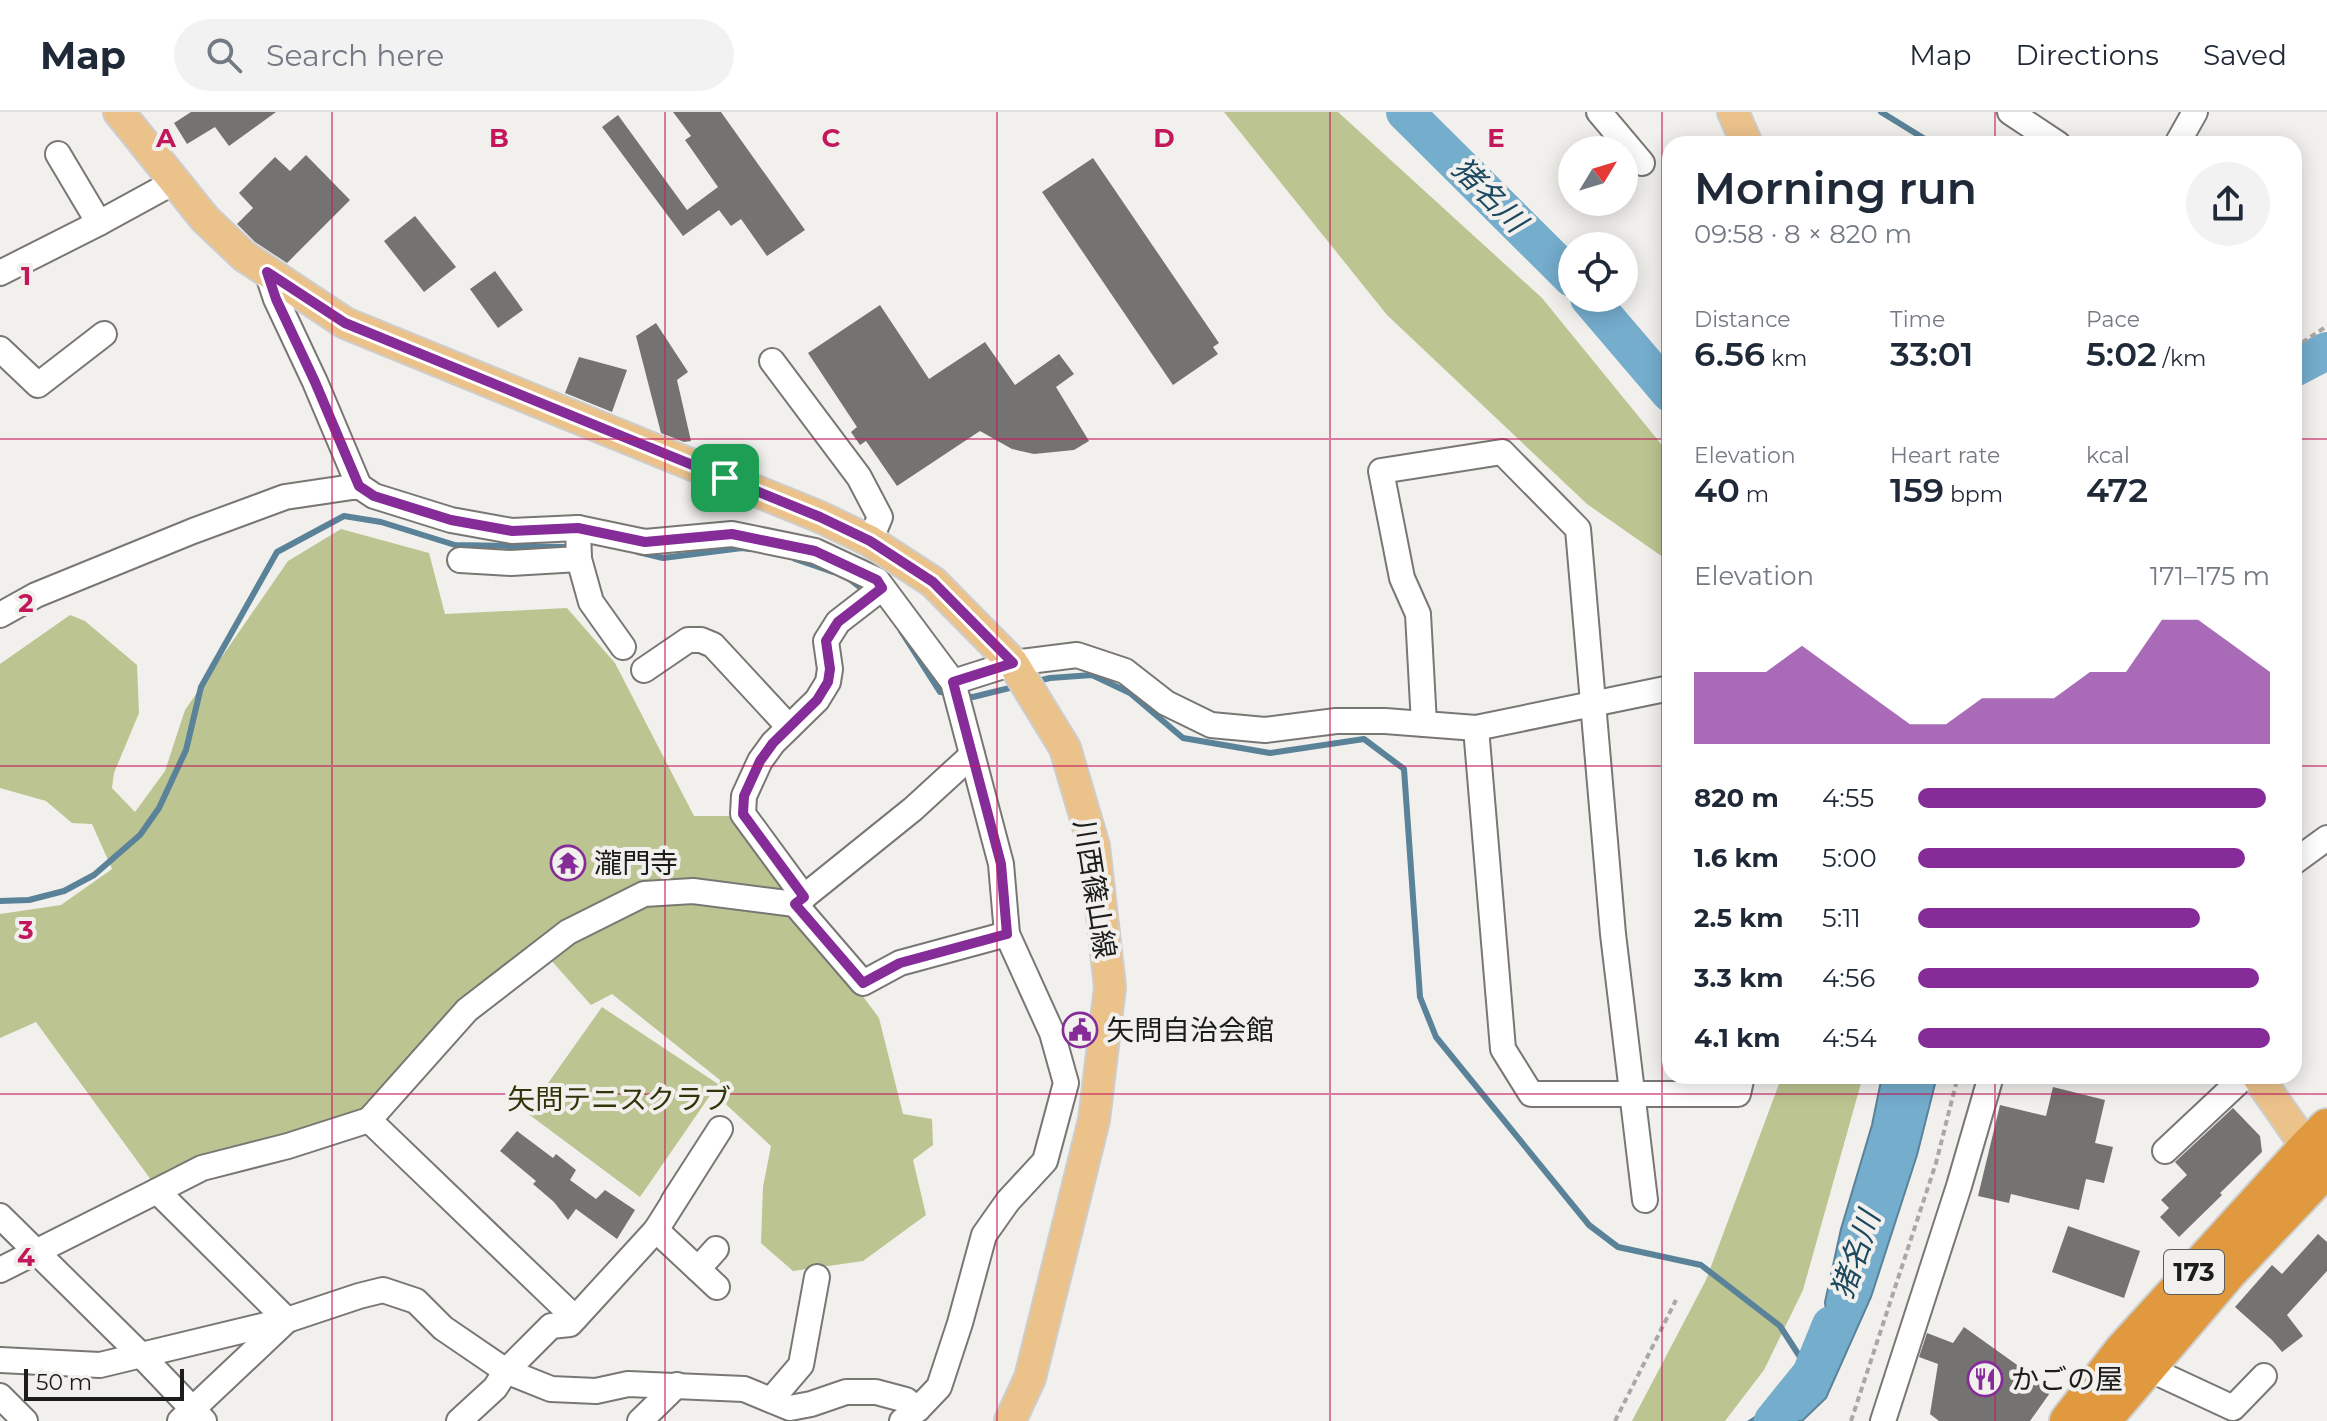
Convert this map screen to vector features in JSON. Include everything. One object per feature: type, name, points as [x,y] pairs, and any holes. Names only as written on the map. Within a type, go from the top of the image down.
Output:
[{"type":"highway","name":"173","points":[[2102,1421],[2322,1158]]},
{"type":"highway","name":"173","points":[[2068,1421],[2122,1351],[2322,1158]]},
{"type":"main road","name":"川西篠山線","points":[[119,112],[205,219],[244,256],[345,323],[820,517],[870,541],[933,582],[1013,663],[1065,748],[1094,846],[1110,987],[1094,1120],[1030,1378],[1010,1421]]},
{"type":"main road","points":[[1733,112],[1744,136]]},
{"type":"main road","points":[[2263,1084],[2322,1158]]},
{"type":"street","points":[[1599,112],[1642,163]]},
{"type":"street","points":[[2010,112],[2046,136]]},
{"type":"street","points":[[2182,136],[2195,112]]},
{"type":"street","points":[[58,154],[99,223]]},
{"type":"street","points":[[0,273],[174,182]]},
{"type":"street","points":[[0,1360],[100,1365],[287,1320],[383,1290],[416,1301],[443,1328],[506,1371],[551,1389],[596,1391],[628,1384],[744,1389],[790,1408],[846,1392],[876,1392],[906,1400],[910,1415],[939,1387],[984,1235],[1008,1201],[1045,1161],[1066,1083],[1052,1033],[1007,934],[1001,864],[953,682],[877,580],[815,551],[732,534],[645,542],[578,528],[512,531],[451,520],[374,496],[359,486],[267,272]]},
{"type":"street","points":[[0,349],[38,385],[104,334]]},
{"type":"street","points":[[772,361],[859,477],[880,517],[870,541]]},
{"type":"street","points":[[1424,724],[1418,614],[1402,578],[1381,471],[1502,452],[1578,529],[1613,934],[1645,1200]]},
{"type":"street","points":[[0,615],[36,595],[285,497],[359,486]]},
{"type":"street","points":[[578,528],[579,559],[591,602],[623,647]]},
{"type":"street","points":[[460,560],[511,563],[579,559]]},
{"type":"street","points":[[882,588],[838,622],[826,641],[830,669],[828,682],[817,700],[773,743],[760,761],[744,796],[743,814],[799,900],[863,983],[900,963],[1007,934]]},
{"type":"street","points":[[644,670],[688,640],[701,640],[713,645],[789,727]]},
{"type":"street","points":[[953,682],[1013,663],[1077,655],[1125,671],[1166,703],[1211,725],[1265,730],[1336,721],[1476,728],[1662,690]]},
{"type":"street","points":[[1476,728],[1503,1049],[1531,1094],[1738,1094],[1740,1084]]},
{"type":"street","points":[[0,1270],[202,1168],[288,1146],[369,1120],[467,1010],[568,932],[644,894],[693,891],[799,900],[913,809],[972,755]]},
{"type":"street","points":[[2302,856],[2327,838]]},
{"type":"street","points":[[1883,1421],[1989,1084]]},
{"type":"street","points":[[2165,1151],[2236,1084]]},
{"type":"street","points":[[369,1120],[575,1318]]},
{"type":"street","points":[[459,1421],[495,1388],[506,1371],[551,1326],[570,1324],[656,1230],[720,1129],[673,1202]]},
{"type":"street","points":[[157,1191],[287,1320]]},
{"type":"street","points":[[0,1216],[141,1355],[192,1417],[287,1320]]},
{"type":"street","points":[[656,1230],[717,1287]]},
{"type":"street","points":[[698,1269],[716,1249]]},
{"type":"street","points":[[771,1400],[801,1365],[817,1277]]},
{"type":"street","points":[[2147,1368],[2233,1408],[2264,1376]]},
{"type":"street","points":[[640,1421],[677,1385]]},
{"type":"street","points":[[0,1396],[25,1421]]},
{"type":"path","points":[[2302,343],[2327,326]]},
{"type":"path","points":[[1851,1421],[1936,1163],[1956,1084]]},
{"type":"path","points":[[1615,1421],[1676,1300]]},
{"type":"green space","points":[[1224,112],[1338,112],[1542,298],[1662,445],[1662,556],[1587,504],[1387,315]]},
{"type":"green space","points":[[341,529],[429,553],[445,614],[567,608],[615,663],[694,816],[729,816],[879,1018],[903,1114],[932,1119],[933,1145],[913,1160],[926,1215],[863,1261],[793,1271],[761,1243],[763,1187],[771,1146],[718,1097],[720,1080],[612,994],[591,1005],[549,958],[499,975],[367,1117],[154,1184],[36,1022],[0,1038],[0,914],[61,905],[112,869],[92,824],[72,823],[46,801],[0,788],[0,664],[70,615],[85,621],[137,665],[139,713],[114,773],[112,788],[135,812],[165,771],[185,710],[288,561]]},
{"type":"green space","name":"矢問テニスクラブ","points":[[602,1007],[718,1084],[640,1197],[527,1113]]},
{"type":"green space","points":[[1779,1084],[1861,1084],[1803,1290],[1764,1370],[1725,1421],[1632,1421],[1706,1280]]},
{"type":"water","points":[[1880,1084],[1935,1084],[1917,1155],[1871,1297],[1826,1398],[1802,1421],[1749,1421],[1777,1403],[1806,1391],[1827,1321],[1825,1302],[1841,1229],[1872,1125]]},
{"type":"building","points":[[191,112],[276,112],[229,146],[215,127],[187,144],[174,123]]},
{"type":"building","points":[[673,112],[721,112],[805,230],[767,256],[741,219],[731,226],[719,210],[683,236],[602,127],[618,115],[687,210],[718,187],[685,140],[691,136]]},
{"type":"building","points":[[306,155],[350,200],[287,263],[255,242],[237,224],[253,208],[239,193],[275,157],[290,171]]},
{"type":"building","points":[[1093,158],[1219,343],[1213,347],[1218,354],[1173,385],[1042,192]]},
{"type":"building","points":[[415,216],[456,267],[424,292],[384,241]]},
{"type":"building","points":[[495,271],[523,310],[498,328],[470,289]]},
{"type":"building","points":[[880,305],[929,379],[985,342],[1015,385],[1059,354],[1074,374],[1056,387],[1089,441],[1074,450],[1034,454],[1012,449],[980,431],[897,486],[866,441],[860,445],[851,432],[857,427],[808,353]]},
{"type":"building","points":[[656,323],[688,372],[677,380],[691,441],[684,442],[661,433],[636,336]]},
{"type":"building","points":[[579,357],[627,370],[612,412],[565,393]]},
{"type":"building","points":[[2053,1087],[2105,1100],[2095,1143],[2113,1147],[2104,1183],[2086,1179],[2079,1210],[2011,1194],[2009,1203],[1978,1196],[2000,1105],[2046,1116]]},
{"type":"building","points":[[2233,1108],[2260,1136],[2262,1152],[2179,1237],[2160,1217],[2169,1208],[2161,1200],[2187,1175],[2175,1162]]},
{"type":"building","points":[[517,1131],[553,1158],[556,1154],[576,1170],[570,1180],[596,1199],[605,1190],[635,1210],[617,1239],[576,1209],[568,1220],[554,1202],[533,1184],[536,1181],[500,1151]]},
{"type":"building","points":[[2068,1226],[2140,1251],[2124,1298],[2052,1272]]},
{"type":"building","points":[[2318,1234],[2327,1242],[2327,1271],[2287,1315],[2303,1336],[2282,1352],[2235,1307],[2272,1265],[2282,1274]]},
{"type":"building","name":"かごの屋","points":[[1964,1327],[2052,1390],[2030,1421],[1939,1421],[1930,1414],[1938,1364],[1919,1357],[1927,1333],[1953,1343]]},
{"type":"waterway","name":"猪名川","points":[[1405,112],[1558,264]]},
{"type":"waterway","points":[[1881,112],[1920,136]]},
{"type":"waterway","name":"猪名川","points":[[1601,312],[1662,384]]},
{"type":"waterway","points":[[2302,364],[2327,351]]},
{"type":"waterway","points":[[0,901],[29,900],[64,891],[94,875],[140,835],[159,808],[186,750],[201,687],[277,552],[344,516],[381,522],[455,545],[568,547]]},
{"type":"waterway","points":[[638,552],[663,558],[749,549]]},
{"type":"waterway","points":[[795,559],[833,572]]},
{"type":"waterway","points":[[848,578],[867,593]]},
{"type":"waterway","points":[[901,631],[940,692],[948,693]]},
{"type":"waterway","points":[[1033,682],[1092,675],[1130,693],[1183,738],[1270,753],[1364,739],[1404,769],[1420,997],[1436,1037],[1589,1225],[1618,1247],[1701,1265],[1780,1326],[1811,1374]]},
{"type":"waterway","points":[[963,696],[973,697],[1018,686]]},
{"type":"waterway","name":"猪名川","points":[[1773,1421],[1811,1374],[1831,1325]]},
{"type":"place","name":"瀧門寺","points":[[568,863]]},
{"type":"place","name":"矢問自治会館","points":[[1080,1030]]},
{"type":"place","name":"かごの屋","points":[[1985,1379]]},
{"type":"route","points":[[267,272],[345,323],[725,478],[870,541],[933,582],[1013,663],[953,682],[1001,864],[1007,934],[900,963],[863,983],[795,904],[804,897],[743,814],[744,796],[760,761],[773,743],[817,700],[828,682],[830,669],[826,641],[838,622],[882,588],[877,580],[815,551],[732,534],[645,542],[578,528],[512,531],[451,520],[374,496],[359,486],[267,272]]}]
